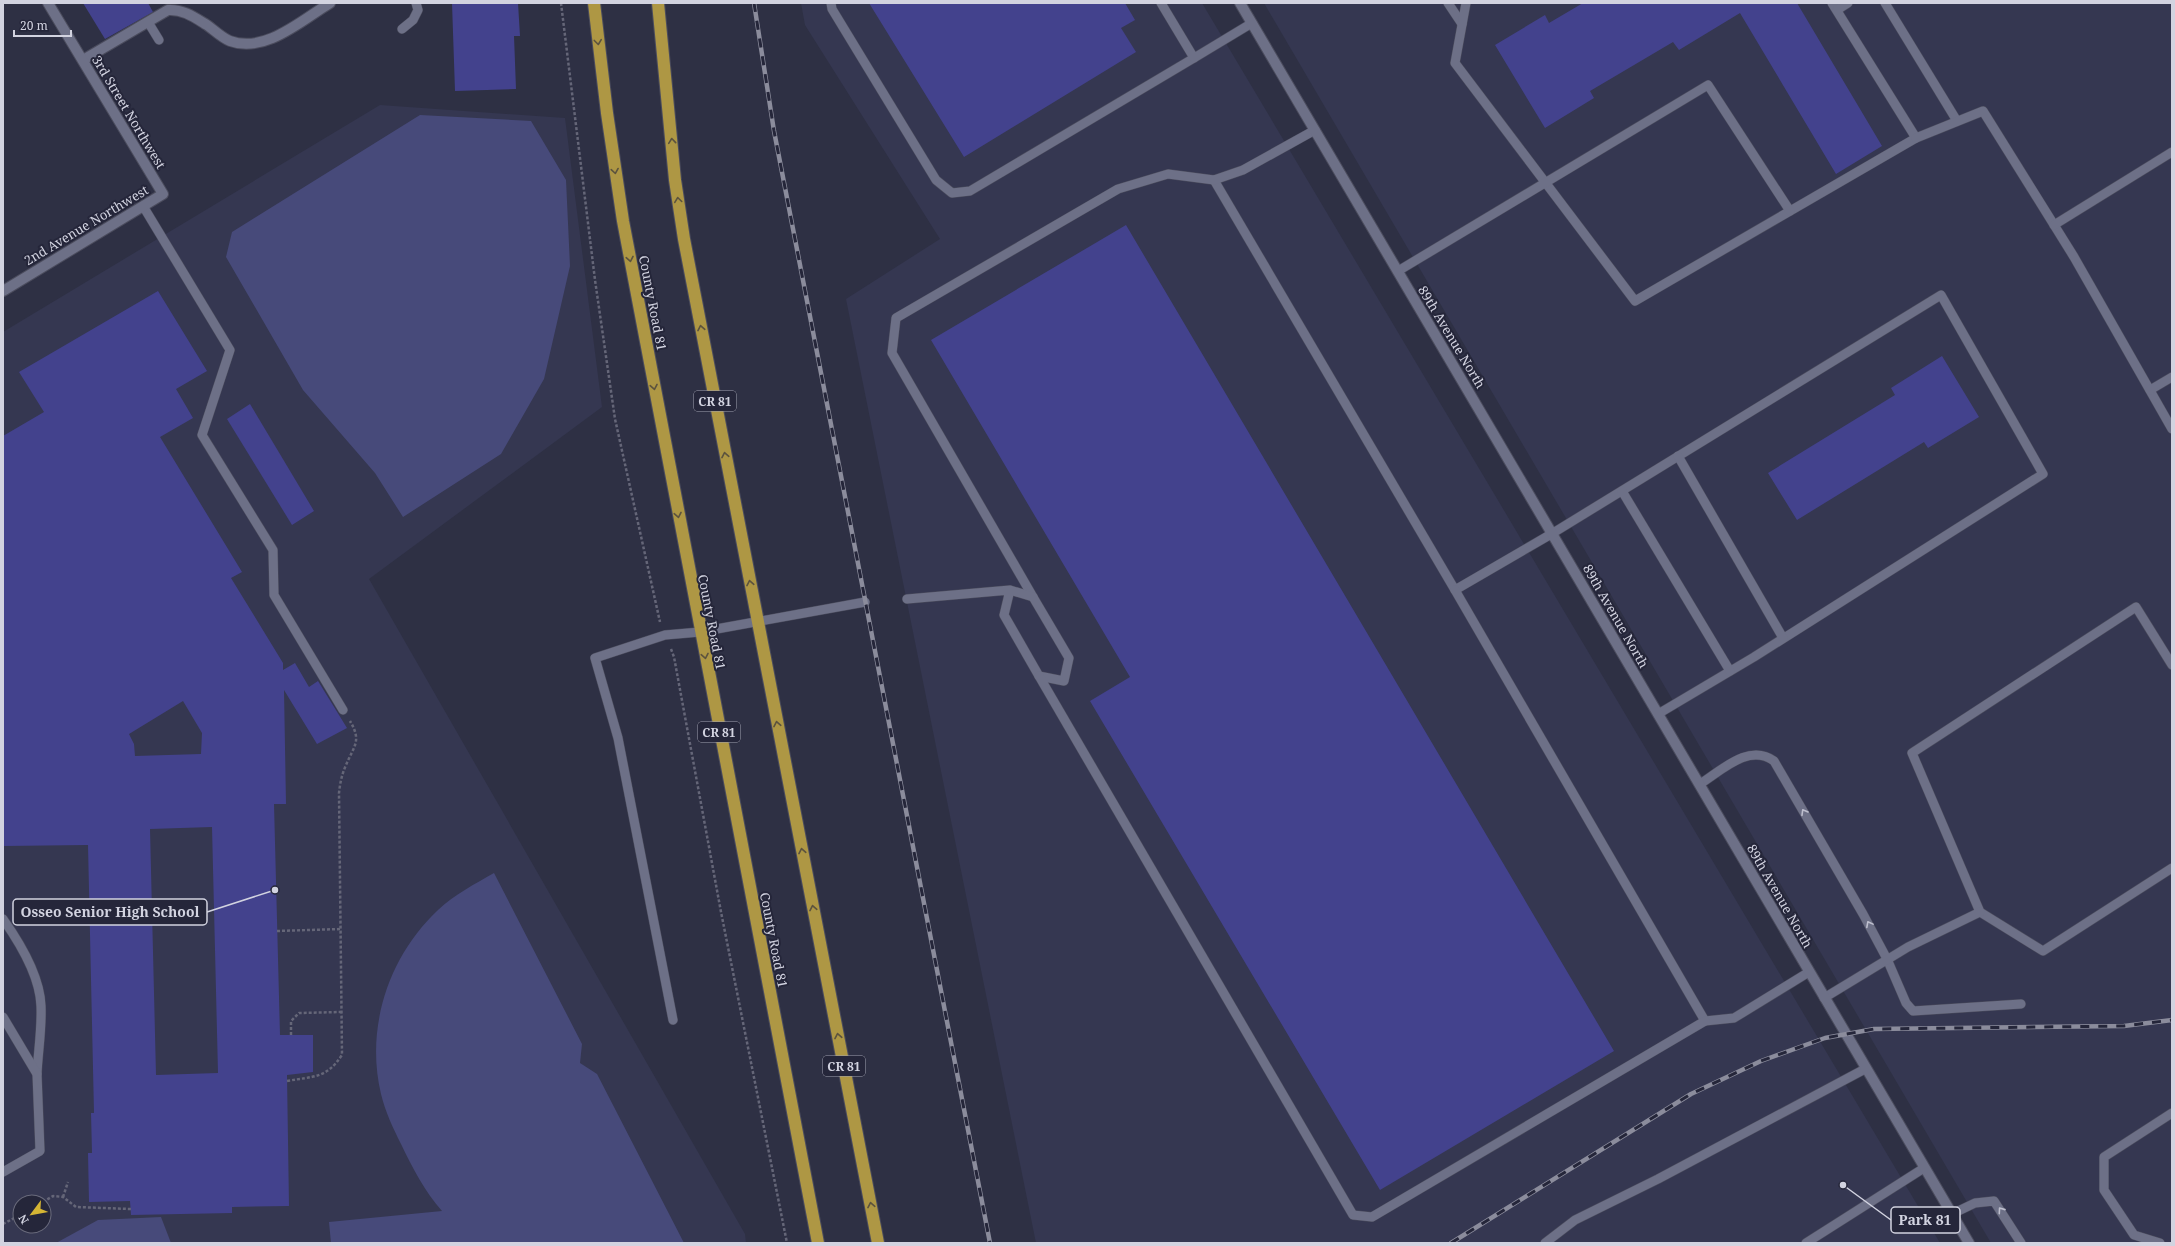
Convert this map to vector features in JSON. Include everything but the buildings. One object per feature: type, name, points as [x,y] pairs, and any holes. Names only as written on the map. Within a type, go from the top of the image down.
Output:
[{"type":"highway","name":"County Road 81","points":[[594,3],[607,113],[623,221],[700,632],[818,1243]]},
{"type":"highway","name":"CR 81","points":[[658,3],[676,180],[684,239],[878,1243]]},
{"type":"street","name":"3rd Street Northwest","points":[[48,3],[163,194]]},
{"type":"street","points":[[83,60],[168,10],[178,10],[194,16],[230,41],[250,44],[271,39],[330,3]]},
{"type":"street","name":"89th Avenue North","points":[[1240,3],[1553,533],[1865,1069],[1969,1243]]},
{"type":"street","name":"2nd Avenue Northwest","points":[[3,291],[163,194]]},
{"type":"lane","points":[[402,29],[413,20],[418,10],[416,3]]},
{"type":"lane","points":[[831,3],[832,9],[936,180],[952,193],[970,191],[1252,23]]},
{"type":"lane","points":[[1161,3],[1194,58]]},
{"type":"lane","points":[[1448,3],[1462,24]]},
{"type":"lane","points":[[1466,3],[1455,63],[1634,301],[1916,138],[1983,111],[2054,225],[2172,429]]},
{"type":"lane","points":[[1848,3],[1835,6],[1916,138]]},
{"type":"lane","points":[[1885,3],[1957,121]]},
{"type":"lane","points":[[148,22],[159,40]]},
{"type":"lane","points":[[1398,271],[1708,85],[1790,211]]},
{"type":"lane","points":[[1039,676],[1064,681],[1069,658],[892,353],[896,318],[1118,189],[1168,174],[1214,180],[1243,170],[1315,130]]},
{"type":"lane","points":[[2054,225],[2172,152]]},
{"type":"lane","points":[[1214,180],[1455,590],[1705,1021]]},
{"type":"lane","points":[[143,206],[230,350],[202,435],[273,550],[274,595],[343,710]]},
{"type":"lane","points":[[1455,590],[1553,533],[1941,295],[2043,474],[1783,638],[1658,714]]},
{"type":"lane","points":[[2150,390],[2172,377]]},
{"type":"lane","points":[[1678,456],[1783,638]]},
{"type":"lane","points":[[1622,491],[1730,671]]},
{"type":"lane","points":[[907,599],[1010,590],[1033,597]]},
{"type":"lane","points":[[1010,590],[1004,615],[1353,1215],[1372,1217],[1705,1021],[1734,1018],[1809,972]]},
{"type":"lane","points":[[673,1020],[618,738],[595,658],[665,635],[700,632],[865,602]]},
{"type":"lane","points":[[2172,665],[2136,606],[1912,753],[1980,912],[2043,951],[2172,868]]},
{"type":"lane","points":[[1700,784],[1742,757],[1755,753],[1765,754],[1774,761],[1887,959],[1906,1003],[1913,1011],[2021,1004]]},
{"type":"lane","points":[[1824,998],[1887,959],[1980,912]]},
{"type":"lane","points":[[3,919],[18,943],[37,985],[41,1006],[37,1074],[40,1151],[3,1172]]},
{"type":"lane","points":[[3,1017],[37,1074]]},
{"type":"lane","points":[[1545,1243],[1574,1220],[1658,1179],[1865,1069]]},
{"type":"lane","points":[[2160,1243],[2134,1235],[2104,1190],[2104,1157],[2172,1113]]},
{"type":"lane","points":[[1806,1243],[1924,1168]]},
{"type":"lane","points":[[1952,1214],[1975,1203],[1994,1201],[2021,1243]]},
{"type":"path","points":[[287,1080],[320,1076],[330,1071],[342,1055],[339,793],[341,779],[357,740],[355,729],[343,710]]},
{"type":"path","points":[[277,931],[341,929]]},
{"type":"path","points":[[291,1035],[291,1021],[299,1013],[342,1012]]},
{"type":"path","points":[[63,1197],[68,1182]]},
{"type":"path","points":[[52,1197],[63,1197],[76,1207],[131,1208]]},
{"type":"path","points":[[3,1224],[12,1219]]},
{"type":"shaded area","points":[[801,3],[1202,3],[1940,1243],[1036,1243],[846,299],[940,239],[805,25]]},
{"type":"shaded area","points":[[1264,3],[2172,3],[2172,1243],[1991,1243]]},
{"type":"shaded area","points":[[380,105],[565,118],[602,407],[369,579],[745,1234],[746,1243],[3,1243],[3,332]]},
{"type":"shaded area","points":[[420,115],[531,121],[566,180],[570,266],[544,379],[501,454],[403,517],[375,473],[303,390],[226,257],[232,232]]},
{"type":"shaded area","points":[[494,873],[582,1044],[580,1063],[597,1074],[684,1243],[331,1243],[329,1222],[442,1211],[424,1188],[414,1170],[395,1132],[385,1107],[381,1094],[377,1069],[376,1043],[379,1018],[385,994],[394,971],[406,949],[421,928],[451,899]]},
{"type":"shaded area","points":[[161,1217],[171,1243],[56,1243],[98,1220]]},
{"type":"railway","points":[[754,3],[774,131],[990,1243]]},
{"type":"railway","points":[[1451,1243],[1691,1094],[1761,1061],[1825,1038],[1874,1029],[2124,1026],[2172,1020]]},
{"type":"place","name":"Osseo Senior High School","points":[[275,890]]},
{"type":"place","name":"Park 81","points":[[1843,1185]]}]
